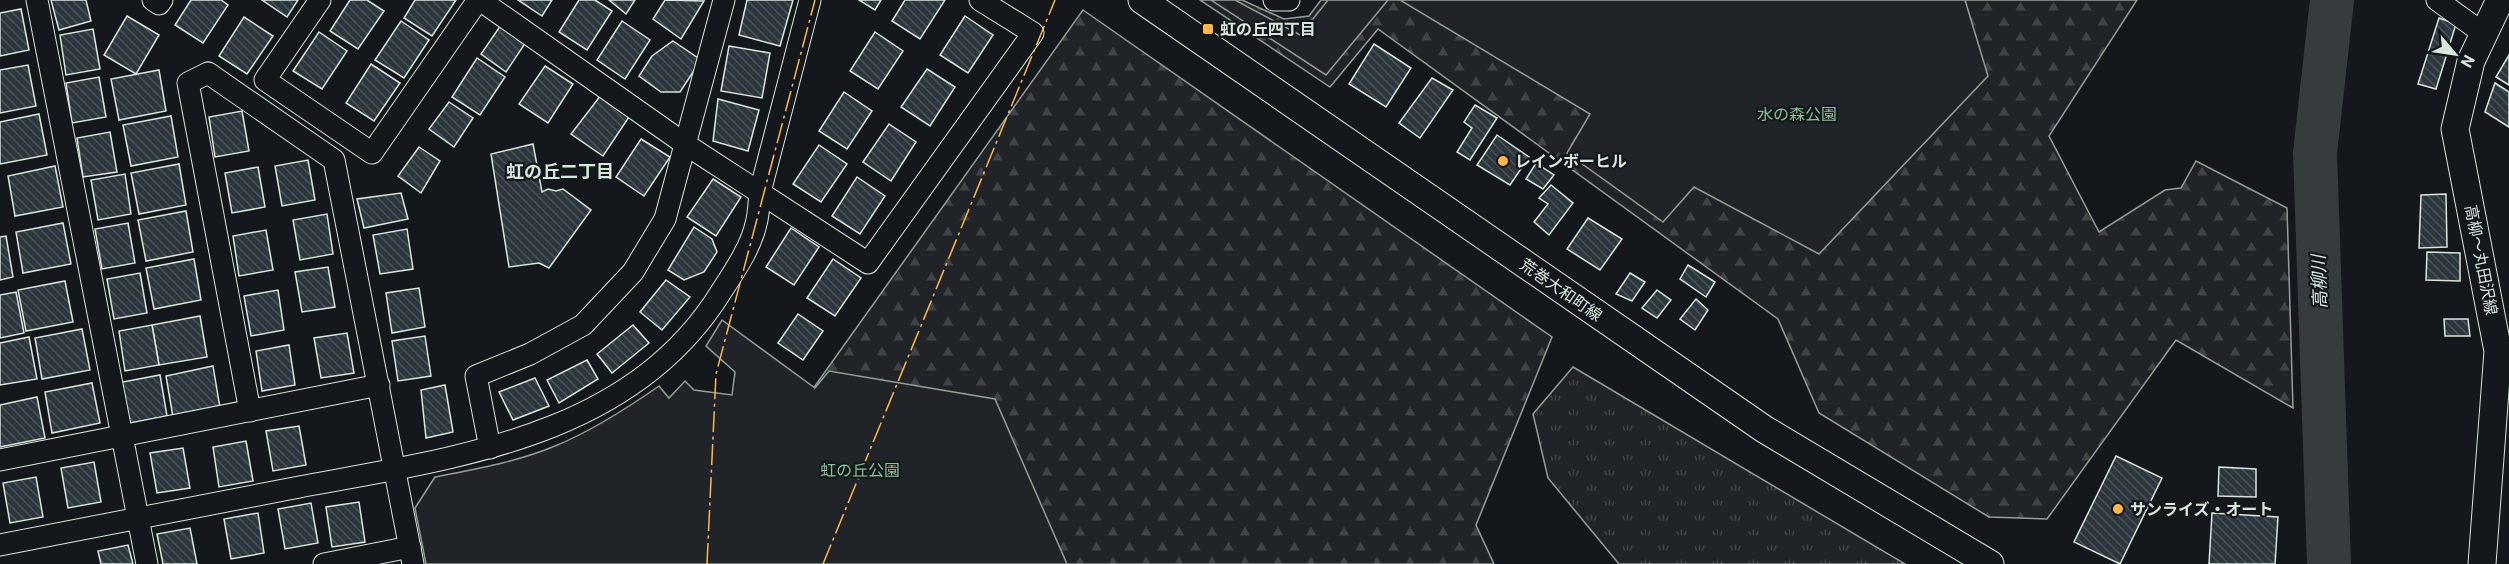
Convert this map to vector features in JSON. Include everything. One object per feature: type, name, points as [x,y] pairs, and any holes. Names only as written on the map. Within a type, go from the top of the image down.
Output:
[{"type":"street","points":[[37,0],[147,564]]},
{"type":"street","points":[[153,0],[159,4],[162,0]]},
{"type":"street","points":[[320,0],[265,80],[372,153],[479,0],[685,144],[868,263],[1033,33],[980,0]]},
{"type":"street","points":[[490,448],[476,376],[530,354],[583,325],[633,272],[664,219],[724,0]]},
{"type":"street","points":[[0,545],[490,448],[551,429],[588,412],[623,391],[682,344],[710,311],[748,246],[756,225],[760,192],[810,0]]},
{"type":"street","name":"荒巻大和町線","points":[[1142,0],[1764,429],[1990,564]]},
{"type":"street","points":[[1274,0],[1289,0]]},
{"type":"street","points":[[2437,0],[2484,34]]},
{"type":"street","name":"高柳～丸田沢線","points":[[2482,564],[2498,351],[2455,129],[2471,61],[2500,0]]},
{"type":"street","points":[[250,411],[188,83],[208,73],[334,160],[412,556],[324,564]]},
{"type":"street","points":[[0,460],[379,385]]},
{"type":"green space","points":[[1200,0],[1242,0],[1284,19],[1309,16],[1321,0],[2137,0],[2049,136],[2099,232],[2165,190],[2181,188],[2196,161],[2287,208],[2293,408],[2176,340],[2047,519],[1989,517],[1819,413],[1778,319],[1378,29],[1330,87]]},
{"type":"green space","points":[[1211,0],[1235,0],[1300,35],[1328,0],[1388,0],[1326,75]]},
{"type":"green space","name":"水の森公園","points":[[1400,0],[1965,0],[1988,76],[1819,254],[1694,187],[1663,222],[1567,153],[1590,114]]},
{"type":"green space","points":[[1083,10],[1552,337],[1476,525],[1494,564],[832,564],[795,414]]},
{"type":"green space","name":"虹の丘公園","points":[[722,320],[815,388],[829,371],[995,399],[1067,564],[426,564],[415,508],[435,477],[511,461],[541,452],[582,434],[659,386],[669,398],[685,381],[694,390],[732,395],[735,372],[706,346]]},
{"type":"green space","points":[[1573,367],[1905,564],[1619,564],[1548,478],[1533,414]]},
{"type":"building","points":[[51,0],[86,0],[91,21],[59,30]]},
{"type":"building","points":[[191,0],[221,0],[228,5],[203,43],[175,25]]},
{"type":"building","points":[[262,0],[298,0],[287,17]]},
{"type":"building","points":[[350,0],[367,0],[384,11],[358,49],[330,31]]},
{"type":"building","points":[[415,0],[456,0],[432,36],[404,18]]},
{"type":"building","points":[[518,0],[552,0],[542,16]]},
{"type":"building","points":[[579,0],[595,0],[612,11],[587,50],[559,32]]},
{"type":"building","points":[[609,0],[635,0],[626,14]]},
{"type":"building","points":[[665,0],[704,1],[681,39],[653,19]]},
{"type":"building","points":[[747,0],[793,0],[780,46],[739,35]]},
{"type":"building","points":[[859,0],[881,0],[875,10]]},
{"type":"building","points":[[905,0],[945,0],[920,39],[892,21]]},
{"type":"building","points":[[21,9],[29,50],[0,56],[0,13]]},
{"type":"building","points":[[127,16],[159,35],[136,74],[104,55]]},
{"type":"building","points":[[965,16],[993,35],[968,73],[940,55]]},
{"type":"building","points":[[244,17],[273,36],[247,74],[219,56]]},
{"type":"building","points":[[2439,18],[2456,24],[2436,89],[2418,84]]},
{"type":"building","points":[[401,21],[429,40],[404,78],[375,60]]},
{"type":"building","points":[[622,21],[650,40],[625,79],[597,60]]},
{"type":"building","points":[[503,22],[528,39],[506,72],[481,54]]},
{"type":"building","points":[[93,29],[100,69],[66,75],[60,35]]},
{"type":"building","points":[[319,32],[347,51],[322,89],[293,71]]},
{"type":"building","points":[[875,32],[903,51],[878,89],[850,71]]},
{"type":"building","points":[[673,41],[701,60],[680,92],[661,92],[639,76],[652,56]]},
{"type":"building","points":[[1374,44],[1411,68],[1386,107],[1349,84]]},
{"type":"building","points":[[729,46],[770,53],[762,98],[721,91]]},
{"type":"building","points":[[2509,55],[2509,85],[2496,77]]},
{"type":"building","points":[[477,58],[505,77],[480,115],[452,97]]},
{"type":"building","points":[[371,64],[400,83],[374,121],[346,103]]},
{"type":"building","points":[[28,65],[36,106],[0,113],[0,70]]},
{"type":"building","points":[[545,66],[573,84],[548,123],[519,104]]},
{"type":"building","points":[[927,69],[955,87],[930,126],[901,107]]},
{"type":"building","points":[[159,70],[166,111],[119,120],[111,79]]},
{"type":"building","points":[[99,77],[106,117],[72,123],[66,83]]},
{"type":"building","points":[[1432,78],[1453,90],[1420,138],[1399,123]]},
{"type":"building","points":[[2495,83],[2509,92],[2509,127],[2485,112]]},
{"type":"building","points":[[844,92],[872,111],[847,149],[819,131]]},
{"type":"building","points":[[601,95],[631,114],[603,156],[571,134]]},
{"type":"building","points":[[718,99],[759,110],[748,151],[713,141]]},
{"type":"building","points":[[449,102],[473,118],[454,147],[429,129]]},
{"type":"building","points":[[1475,105],[1497,118],[1470,160],[1457,152],[1472,128],[1464,122]]},
{"type":"building","points":[[242,111],[249,151],[215,157],[209,117]]},
{"type":"building","points":[[39,114],[47,155],[0,164],[0,122]]},
{"type":"building","points":[[171,116],[178,157],[131,166],[123,125]]},
{"type":"building","points":[[889,124],[916,142],[891,181],[863,162]]},
{"type":"building","points":[[110,132],[117,172],[83,177],[77,138]]},
{"type":"building","name":"レインボーヒル","points":[[1497,135],[1529,157],[1510,185],[1477,165]]},
{"type":"building","points":[[641,139],[670,157],[644,196],[616,177]]},
{"type":"building","points":[[533,144],[542,192],[548,189],[556,191],[563,189],[591,210],[549,268],[539,263],[509,267],[491,154]]},
{"type":"building","points":[[819,145],[847,164],[821,202],[793,184]]},
{"type":"building","points":[[419,147],[440,161],[421,193],[398,176]]},
{"type":"building","points":[[308,160],[315,200],[282,206],[275,166]]},
{"type":"building","points":[[1536,163],[1554,175],[1543,189],[1526,179]]},
{"type":"building","points":[[179,164],[186,205],[139,214],[131,173]]},
{"type":"building","points":[[55,166],[63,207],[15,216],[8,176]]},
{"type":"building","points":[[258,167],[265,207],[232,213],[225,173]]},
{"type":"building","points":[[125,174],[131,214],[98,220],[91,180]]},
{"type":"building","points":[[857,177],[885,196],[860,234],[832,216]]},
{"type":"building","points":[[713,179],[741,197],[716,236],[687,217]]},
{"type":"building","points":[[1551,185],[1573,203],[1549,235],[1534,222],[1548,204],[1539,198]]},
{"type":"building","points":[[401,193],[408,219],[364,228],[357,199]]},
{"type":"building","points":[[2446,194],[2447,247],[2419,248],[2421,195]]},
{"type":"building","points":[[186,211],[193,252],[146,261],[138,220]]},
{"type":"building","points":[[327,214],[333,254],[300,260],[293,220]]},
{"type":"building","points":[[1588,218],[1622,239],[1600,270],[1567,249]]},
{"type":"building","points":[[63,223],[71,264],[23,273],[16,232]]},
{"type":"building","points":[[128,223],[135,263],[102,269],[95,229]]},
{"type":"building","points":[[694,227],[712,239],[717,252],[704,272],[684,280],[668,270]]},
{"type":"building","points":[[791,228],[819,247],[794,285],[766,267]]},
{"type":"building","points":[[407,229],[413,269],[380,274],[373,235]]},
{"type":"building","points":[[266,230],[273,270],[239,276],[233,236]]},
{"type":"building","points":[[6,236],[13,277],[0,280],[0,237]]},
{"type":"building","points":[[2427,252],[2460,253],[2460,281],[2426,280]]},
{"type":"building","points":[[194,259],[201,300],[154,309],[146,268]]},
{"type":"building","points":[[833,259],[861,278],[835,316],[807,298]]},
{"type":"building","points":[[1688,265],[1715,282],[1706,297],[1680,279]]},
{"type":"building","points":[[328,267],[335,307],[302,312],[295,272]]},
{"type":"building","points":[[140,273],[147,313],[114,319],[107,279]]},
{"type":"building","points":[[1630,273],[1645,282],[1632,301],[1616,294]]},
{"type":"building","points":[[666,280],[690,297],[662,330],[640,312]]},
{"type":"building","points":[[65,281],[73,322],[26,331],[18,290]]},
{"type":"building","points":[[419,288],[425,327],[392,333],[386,293]]},
{"type":"building","points":[[278,290],[284,330],[251,336],[244,296]]},
{"type":"building","points":[[1657,290],[1671,300],[1657,318],[1642,308]]},
{"type":"building","points":[[16,292],[24,333],[0,338],[0,295]]},
{"type":"building","points":[[1696,299],[1708,310],[1695,330],[1680,319]]},
{"type":"building","points":[[798,314],[823,331],[803,360],[778,343]]},
{"type":"building","points":[[200,316],[207,357],[159,365],[152,325]]},
{"type":"building","points":[[2444,319],[2468,319],[2470,336],[2445,336]]},
{"type":"building","points":[[152,325],[159,365],[125,371],[119,331]]},
{"type":"building","points":[[633,325],[649,343],[612,373],[597,354]]},
{"type":"building","points":[[82,329],[90,370],[42,379],[35,338]]},
{"type":"building","points":[[347,333],[354,373],[321,378],[314,338]]},
{"type":"building","points":[[425,336],[431,376],[398,381],[392,341]]},
{"type":"building","points":[[29,337],[37,379],[0,385],[0,343]]},
{"type":"building","points":[[289,345],[295,385],[262,391],[256,351]]},
{"type":"building","points":[[587,360],[598,379],[559,403],[547,380]]},
{"type":"building","points":[[213,366],[220,408],[173,417],[166,376]]},
{"type":"building","points":[[160,375],[167,416],[120,425],[112,384]]},
{"type":"building","points":[[535,378],[549,406],[513,420],[499,392]]},
{"type":"building","points":[[92,383],[100,423],[52,433],[45,392]]},
{"type":"building","points":[[445,385],[453,432],[426,438],[421,390]]},
{"type":"building","points":[[37,397],[45,438],[0,447],[0,405]]},
{"type":"building","points":[[299,426],[306,465],[273,471],[266,431]]},
{"type":"building","points":[[246,441],[253,481],[219,487],[213,447]]},
{"type":"building","points":[[183,448],[190,488],[157,493],[150,453]]},
{"type":"building","points":[[2116,456],[2162,478],[2120,564],[2074,542]]},
{"type":"building","points":[[94,462],[101,502],[68,508],[61,468]]},
{"type":"building","points":[[2219,467],[2256,469],[2256,497],[2218,496]]},
{"type":"building","points":[[36,477],[43,517],[10,523],[3,483]]},
{"type":"building","points":[[359,502],[365,542],[332,547],[326,507]]},
{"type":"building","points":[[311,503],[318,543],[285,549],[278,509]]},
{"type":"building","points":[[258,513],[264,553],[231,559],[224,519]]},
{"type":"building","points":[[2212,513],[2278,517],[2275,564],[2209,564]]},
{"type":"building","points":[[190,528],[197,564],[163,564],[157,534]]},
{"type":"building","points":[[128,545],[133,564],[101,564],[98,551]]},
{"type":"waterway","name":"高柳川","points":[[2329,564],[2315,153],[2332,0]]},
{"type":"power","points":[[707,564],[716,374],[815,0]]},
{"type":"power","points":[[823,564],[1055,0]]},
{"type":"place","name":"虹の丘四丁目","points":[[1208,29]]},
{"type":"place","name":"レインボーヒル","points":[[1503,161]]},
{"type":"place","name":"サンライズ・オート","points":[[2118,509]]},
{"type":"district","name":"虹の丘二丁目","points":[[560,171]]}]
